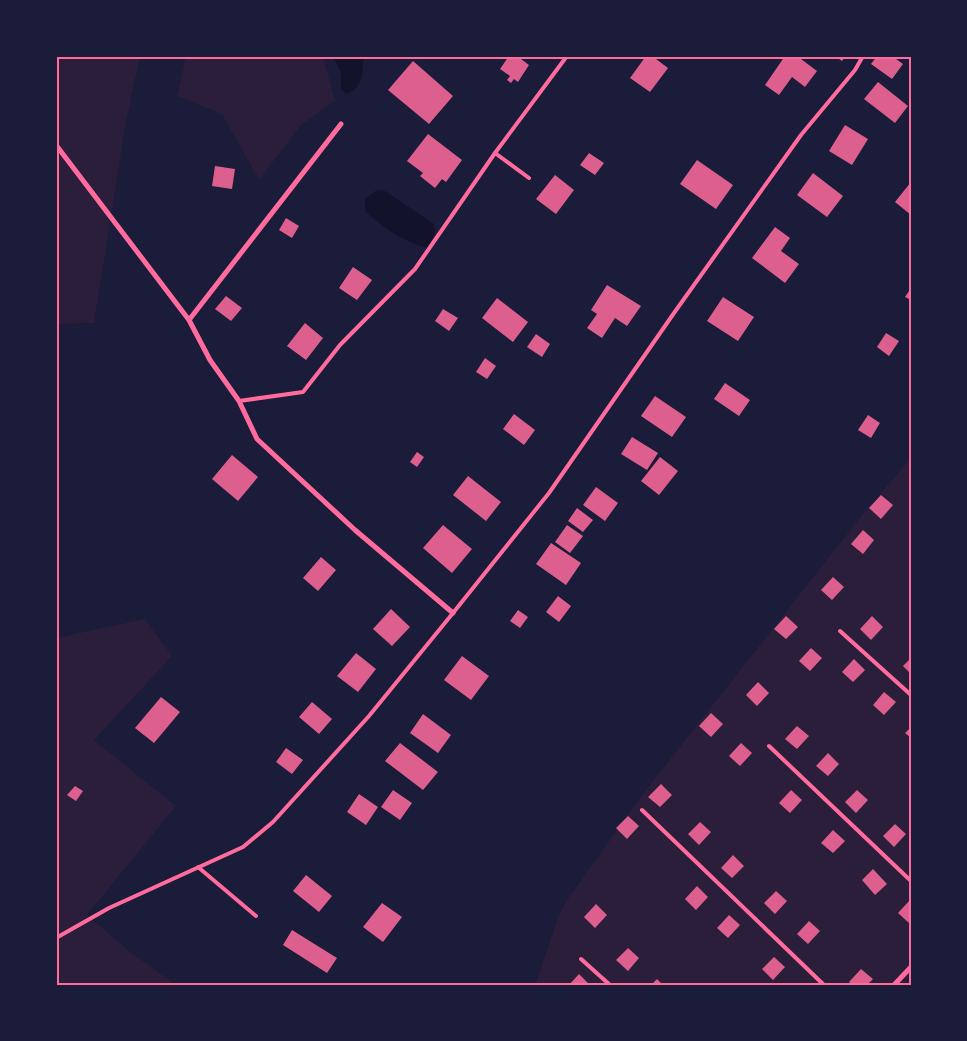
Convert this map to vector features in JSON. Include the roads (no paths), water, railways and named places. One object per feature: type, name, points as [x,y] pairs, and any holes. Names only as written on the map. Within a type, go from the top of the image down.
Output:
[{"type":"street","points":[[189,320],[341,124]]},
{"type":"street","points":[[56,145],[189,320],[210,360],[239,401],[257,439],[355,530],[453,613]]},
{"type":"street","points":[[894,985],[911,967]]},
{"type":"lane","points":[[239,401],[302,392],[340,345],[415,269],[495,153],[567,56]]},
{"type":"lane","points":[[56,938],[109,908],[243,847],[273,822],[369,716],[549,492],[668,321],[795,144],[855,70],[863,56]]},
{"type":"lane","points":[[495,153],[529,178]]},
{"type":"lane","points":[[840,632],[911,695]]},
{"type":"lane","points":[[769,746],[911,881]]},
{"type":"lane","points":[[642,810],[824,985]]},
{"type":"lane","points":[[198,867],[256,916]]},
{"type":"lane","points":[[581,959],[610,985]]}]
